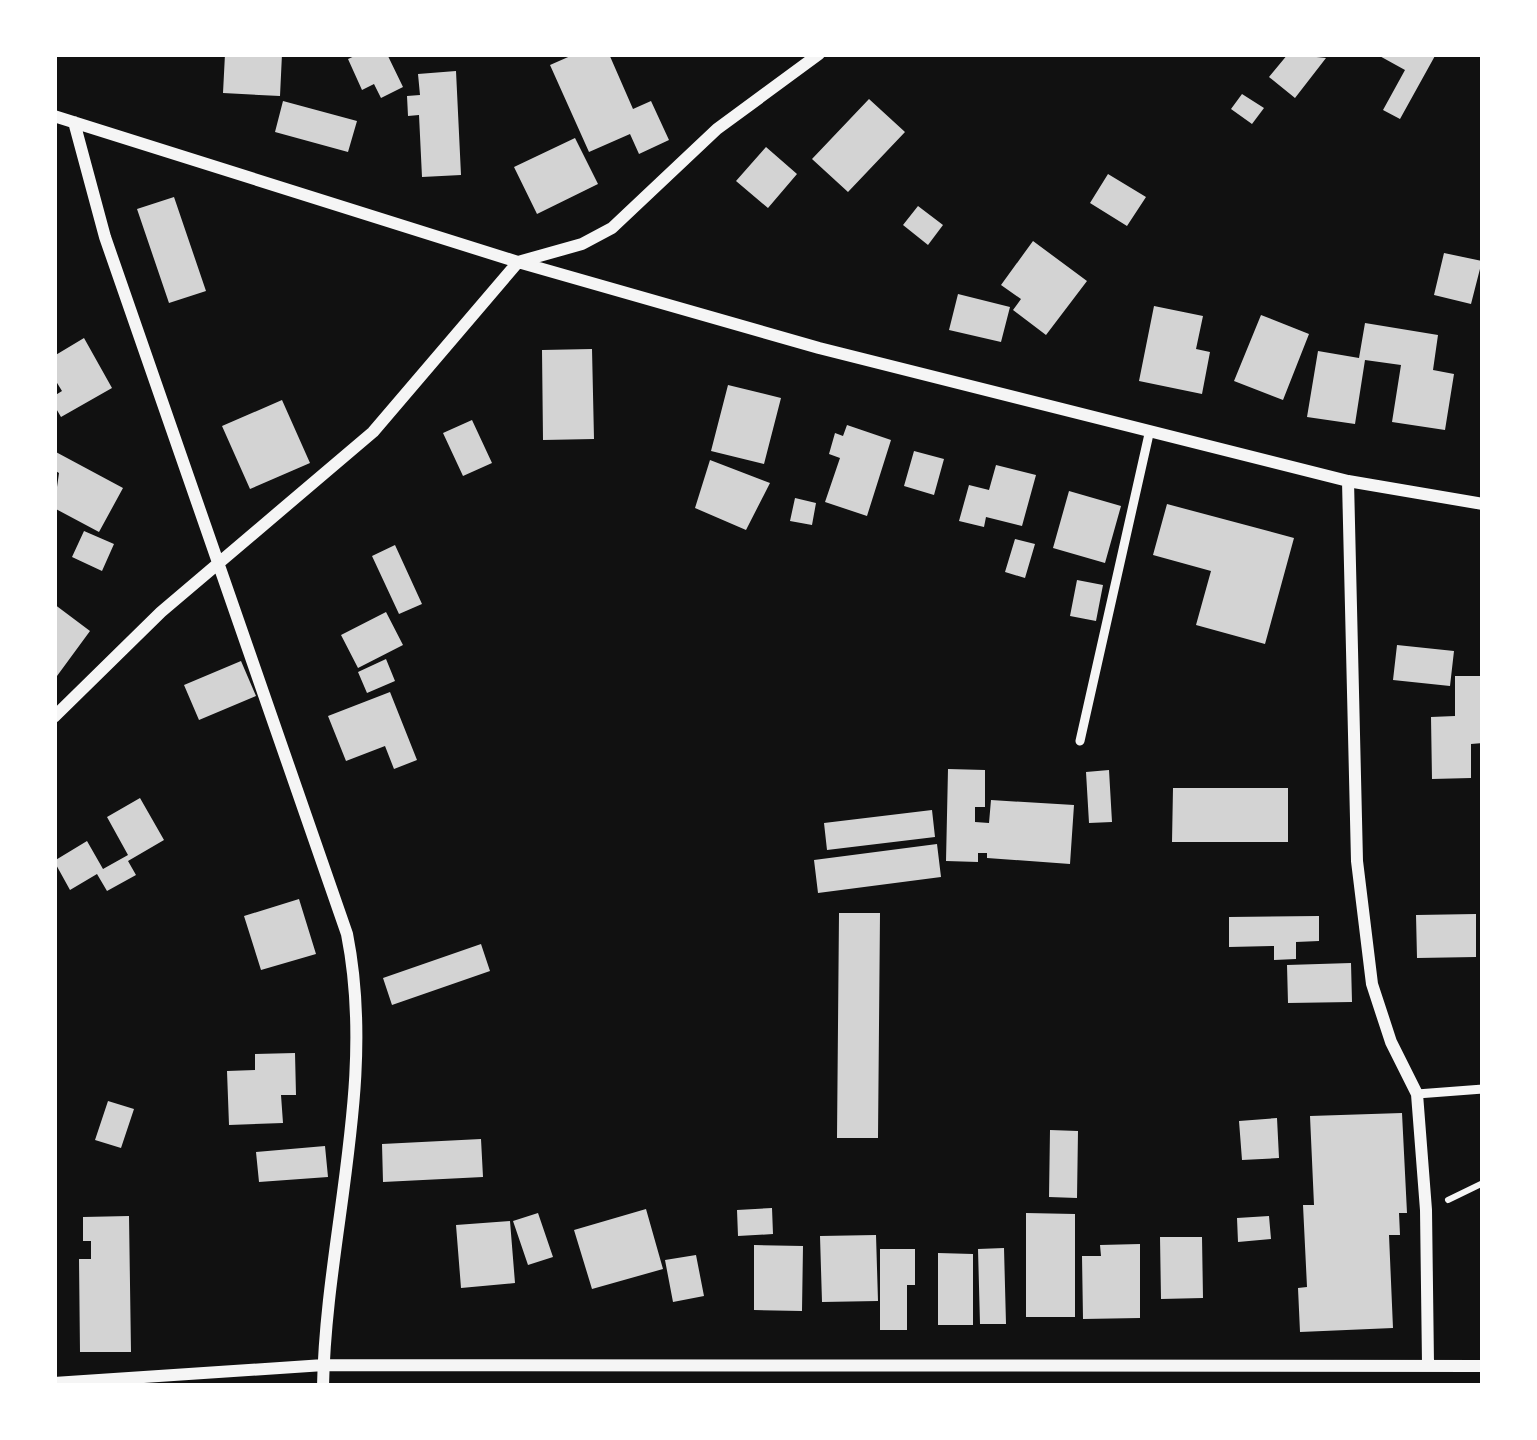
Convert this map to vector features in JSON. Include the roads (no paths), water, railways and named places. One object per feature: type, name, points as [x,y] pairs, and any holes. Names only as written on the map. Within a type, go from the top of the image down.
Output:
[{"type":"street","points":[[54,717],[161,612],[373,432],[518,262],[582,244],[612,228],[717,130],[819,54]]},
{"type":"street","points":[[54,116],[518,262],[1149,434],[1348,482],[1483,504]]},
{"type":"street","points":[[74,122],[112,259],[222,562],[347,934],[359,996],[359,1058],[323,1386]]},
{"type":"street","points":[[1348,482],[1358,861],[1369,964],[1391,1042],[1418,1094],[1426,1210],[1428,1364]]},
{"type":"street","points":[[54,1383],[324,1365],[1483,1366]]},
{"type":"street","points":[[1219,1366],[1220,1386]]},
{"type":"lane","points":[[1080,741],[1149,434]]},
{"type":"lane","points":[[1418,1094],[1483,1089]]}]
